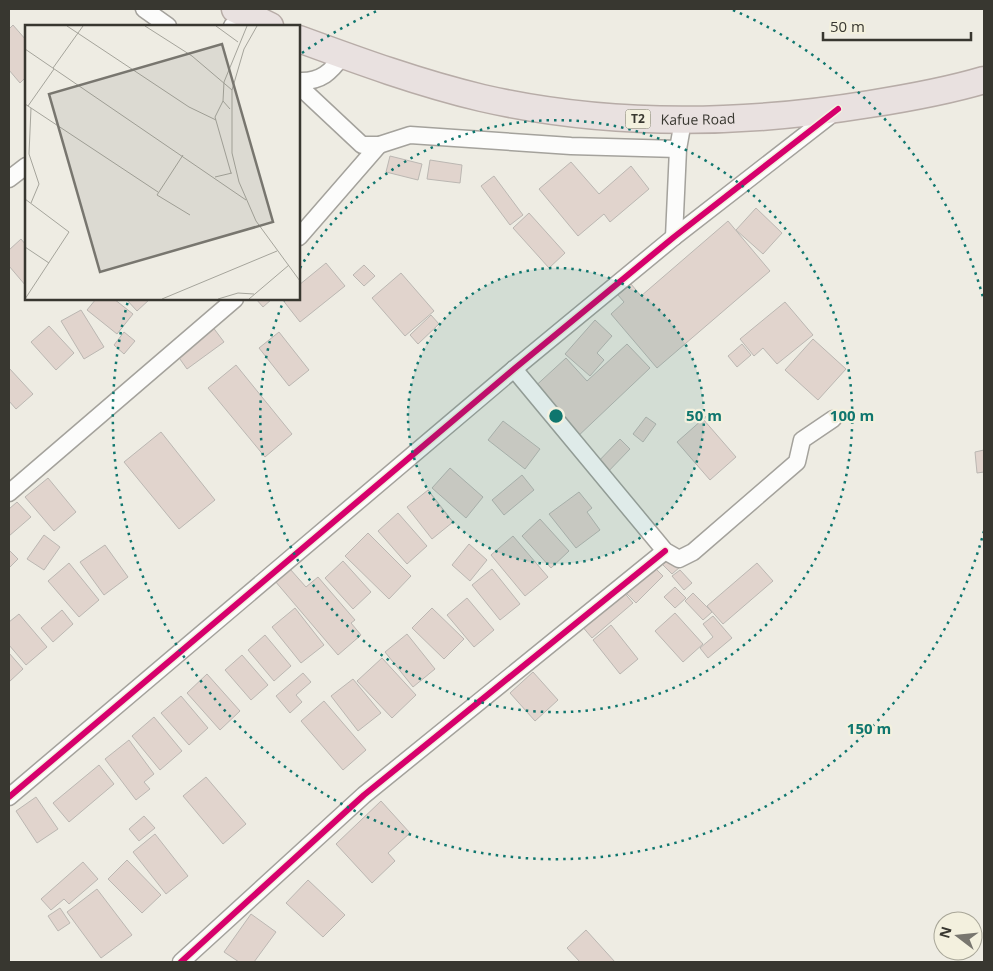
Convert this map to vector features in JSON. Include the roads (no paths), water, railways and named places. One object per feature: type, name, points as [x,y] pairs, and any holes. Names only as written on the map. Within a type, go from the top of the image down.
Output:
[{"type":"highway","name":"Kafue Road","points":[[300,39],[431,85],[526,107],[574,114],[683,121],[782,116],[838,109],[928,94],[984,80]]},
{"type":"street","points":[[144,9],[167,25]]},
{"type":"street","points":[[300,81],[310,82],[321,78],[332,71],[343,55]]},
{"type":"street","points":[[300,87],[362,145],[378,145],[410,135],[571,146],[678,149]]},
{"type":"street","points":[[9,797],[514,369],[674,237],[838,109]]},
{"type":"street","points":[[674,237],[678,149],[683,121]]},
{"type":"street","points":[[300,236],[378,145]]},
{"type":"street","points":[[9,179],[25,167]]},
{"type":"street","points":[[9,493],[234,300]]},
{"type":"street","points":[[514,369],[666,551],[679,558],[693,552],[797,462],[802,440],[832,419]]},
{"type":"street","points":[[181,962],[364,795],[666,551]]}]
